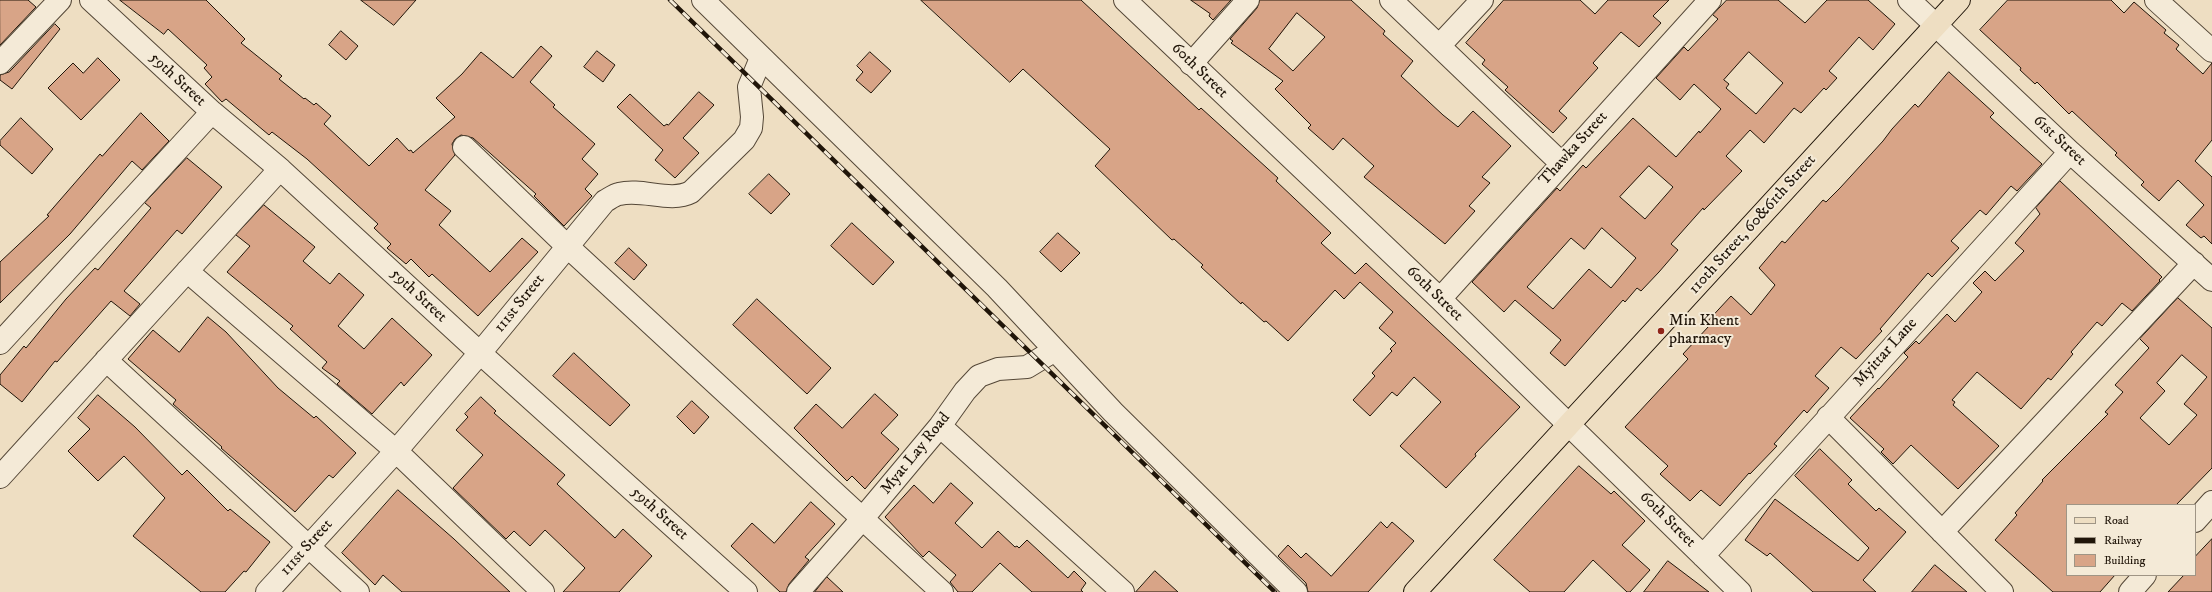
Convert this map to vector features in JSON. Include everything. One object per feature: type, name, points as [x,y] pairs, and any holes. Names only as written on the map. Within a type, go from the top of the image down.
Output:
[{"type":"main road","name":"110th Street, 60&61th Street","points":[[1415,592],[1570,425],[1958,0]]},
{"type":"street","points":[[0,63],[60,0]]},
{"type":"street","name":"59th Street","points":[[91,0],[212,112],[280,169],[480,353],[746,592]]},
{"type":"street","points":[[703,0],[997,288],[1130,429],[1296,592]]},
{"type":"street","name":"60th Street","points":[[1125,0],[1440,299],[1740,592]]},
{"type":"street","points":[[1191,64],[1248,0]]},
{"type":"street","points":[[1391,0],[1440,45],[1561,163]]},
{"type":"street","points":[[1440,45],[1482,0]]},
{"type":"street","name":"Thawka Street","points":[[1440,299],[1561,163],[1710,0]]},
{"type":"street","name":"61st Street","points":[[1909,0],[2070,152],[2212,280]]},
{"type":"street","points":[[2156,0],[2212,51]]},
{"type":"street","name":"111st Street","points":[[267,592],[396,451],[480,353],[604,201],[619,194],[637,193],[682,197],[691,192],[744,140],[751,128],[752,117],[749,87],[761,58]]},
{"type":"street","points":[[0,343],[212,112]]},
{"type":"street","points":[[464,147],[567,246],[942,592]]},
{"type":"street","name":"Myittar Lane","points":[[1703,556],[2070,152]]},
{"type":"street","points":[[0,477],[280,169]]},
{"type":"street","points":[[1942,532],[2194,263]]},
{"type":"street","points":[[187,271],[396,451],[543,592]]},
{"type":"street","name":"Myat Lay Road","points":[[798,592],[863,518],[940,426],[965,391],[979,376],[998,369],[1026,367],[1055,350]]},
{"type":"street","points":[[106,360],[358,592]]},
{"type":"street","points":[[1828,417],[2002,592]]},
{"type":"street","points":[[940,426],[1123,592]]},
{"type":"street","points":[[2196,520],[2212,502]]},
{"type":"street","points":[[2130,592],[2145,576]]},
{"type":"building","points":[[0,0],[28,0],[36,7],[0,45]]},
{"type":"building","points":[[120,0],[206,0],[245,39],[241,43],[282,76],[279,79],[304,99],[305,98],[314,105],[316,103],[331,116],[324,124],[369,166],[397,138],[409,151],[411,150],[413,153],[455,117],[436,98],[462,74],[481,52],[513,78],[541,46],[552,56],[530,82],[555,105],[553,107],[595,144],[582,159],[598,174],[585,189],[592,196],[564,226],[534,196],[536,194],[473,138],[461,135],[455,139],[452,144],[455,155],[425,190],[451,211],[439,225],[490,272],[522,238],[538,252],[478,316],[432,274],[429,277],[411,259],[406,264],[387,248],[391,244],[374,228],[378,224],[307,159],[272,132],[269,135],[226,99],[222,102],[205,84],[212,77],[204,68],[207,65],[168,29],[164,34]]},
{"type":"building","points":[[361,0],[416,0],[394,25]]},
{"type":"building","points":[[921,0],[1081,0],[1199,110],[1201,108],[1278,178],[1276,181],[1331,233],[1321,243],[1355,274],[1366,263],[1520,407],[1475,454],[1476,456],[1446,488],[1400,446],[1441,402],[1414,377],[1397,396],[1392,392],[1370,416],[1353,400],[1375,376],[1372,373],[1392,351],[1390,349],[1396,343],[1379,328],[1393,312],[1360,282],[1344,299],[1335,290],[1288,341],[1242,302],[1241,304],[1201,267],[1203,265],[1174,239],[1172,240],[1095,166],[1110,149],[1023,69],[1010,82]]},
{"type":"building","points":[[1191,0],[1231,0],[1213,20],[1209,16],[1210,14]]},
{"type":"building","points":[[1260,0],[1351,0],[1385,31],[1383,34],[1413,61],[1401,76],[1443,115],[1458,127],[1473,111],[1511,146],[1482,177],[1490,183],[1469,206],[1475,211],[1445,244],[1364,177],[1374,166],[1343,138],[1333,150],[1308,128],[1311,125],[1275,89],[1283,81],[1231,43],[1233,41],[1230,39],[1257,8]],"holes":[[[1297,13],[1325,37],[1293,71],[1269,49]]]},
{"type":"building","points":[[1504,0],[1580,0],[1595,14],[1608,0],[1669,0],[1653,16],[1661,23],[1639,47],[1621,32],[1593,63],[1598,68],[1559,111],[1567,118],[1553,133],[1505,90],[1508,87],[1482,64],[1485,60],[1466,43]]},
{"type":"building","points":[[1727,0],[1778,0],[1805,23],[1827,0],[1868,0],[1895,24],[1873,50],[1859,37],[1829,71],[1837,78],[1826,90],[1824,88],[1801,113],[1794,108],[1764,143],[1750,130],[1726,156],[1742,171],[1704,210],[1703,208],[1671,244],[1678,250],[1659,272],[1641,291],[1637,288],[1625,302],[1623,300],[1565,366],[1550,353],[1561,340],[1515,300],[1504,312],[1472,282],[1557,188],[1560,191],[1583,165],[1586,168],[1633,118],[1676,157],[1699,131],[1700,133],[1721,109],[1694,84],[1680,100],[1656,78],[1684,47],[1688,51],[1718,19],[1713,15]],"holes":[[[1749,52],[1783,83],[1756,114],[1726,88],[1729,84],[1724,80]],[[1649,166],[1673,187],[1645,219],[1620,197]],[[1602,228],[1636,258],[1611,288],[1589,269],[1553,309],[1527,287],[1571,238],[1584,249]]]},
{"type":"building","points":[[2008,0],[2111,0],[2124,13],[2134,2],[2166,30],[2164,33],[2179,45],[2176,49],[2203,74],[2212,63],[2212,140],[2195,161],[2212,177],[2212,244],[2204,236],[2201,238],[2186,225],[2204,205],[2178,180],[2159,201],[2141,185],[2144,182],[2115,155],[2117,153],[2072,111],[2069,114],[2037,82],[2035,84],[2020,70],[2021,68],[1980,30]]},
{"type":"building","points":[[55,24],[60,29],[12,89],[0,80],[0,75],[9,72]]},
{"type":"building","points":[[341,31],[358,46],[346,60],[329,45]]},
{"type":"building","points":[[597,51],[615,65],[603,82],[584,67]]},
{"type":"building","points":[[870,52],[891,71],[871,93],[856,80],[863,72],[857,66]]},
{"type":"building","points":[[98,58],[120,80],[81,120],[48,88],[73,63],[83,73]]},
{"type":"building","points":[[1949,72],[1994,113],[1990,117],[2042,164],[2017,191],[2011,186],[1986,215],[1980,210],[1951,241],[1959,248],[1932,277],[1928,273],[1880,329],[1882,331],[1856,359],[1841,347],[1815,376],[1829,388],[1807,413],[1804,410],[1774,444],[1777,446],[1750,474],[1749,473],[1720,506],[1701,490],[1690,501],[1660,474],[1668,466],[1625,427],[1688,359],[1683,354],[1709,326],[1706,323],[1731,296],[1751,315],[1775,285],[1759,268],[1782,241],[1785,243],[1823,200],[1826,202],[1840,188],[1915,104],[1918,107]]},
{"type":"building","points":[[699,92],[714,105],[683,138],[699,153],[675,178],[655,160],[663,150],[617,107],[630,94],[664,126],[667,124],[668,125]]},
{"type":"building","points":[[141,113],[169,141],[142,170],[132,161],[70,234],[0,303],[0,262],[49,216],[47,215],[100,154],[102,156]]},
{"type":"building","points":[[21,118],[53,149],[32,174],[0,145],[0,141]]},
{"type":"building","points":[[187,158],[222,187],[182,234],[177,230],[124,291],[140,304],[130,316],[111,301],[57,362],[55,361],[22,402],[0,384],[0,375],[24,346],[26,348],[66,299],[95,268],[98,270],[151,208],[145,203]]},
{"type":"building","points":[[769,174],[790,194],[771,214],[749,194]]},
{"type":"building","points":[[2060,181],[2162,277],[2159,280],[2160,281],[2132,311],[2122,303],[2102,326],[2097,322],[2071,352],[2073,354],[2051,380],[2048,378],[2021,409],[1977,372],[1952,400],[1955,402],[1953,405],[1999,446],[1958,489],[1911,445],[1893,464],[1881,452],[1884,449],[1850,418],[1908,357],[1904,353],[1916,341],[1919,344],[1947,314],[1955,322],[1982,292],[1973,283],[1985,271],[1995,281],[2024,251],[2015,243],[2040,214],[2036,208]]},
{"type":"building","points":[[264,205],[315,247],[303,261],[330,284],[339,273],[364,295],[338,326],[364,349],[392,318],[432,355],[404,386],[401,382],[372,414],[337,384],[340,381],[322,368],[327,362],[290,329],[293,326],[227,272],[250,246],[236,235]]},
{"type":"building","points":[[852,223],[894,262],[873,285],[831,246]]},
{"type":"building","points":[[1058,233],[1080,253],[1061,272],[1040,252]]},
{"type":"building","points":[[629,248],[647,265],[634,280],[615,263]]},
{"type":"building","points":[[2178,298],[2212,328],[2212,468],[2177,504],[2066,504],[2066,576],[2114,576],[2100,592],[2053,592],[1995,540],[2017,515],[2015,513],[2043,481],[2042,480],[2108,414],[2105,412],[2123,392],[2115,385],[2149,348],[2140,339]],"holes":[[[2182,355],[2207,377],[2184,404],[2197,415],[2169,445],[2140,418],[2165,391],[2157,383]]]},
{"type":"building","points":[[757,299],[831,368],[807,394],[733,325]]},
{"type":"building","points":[[208,317],[226,332],[278,388],[314,418],[316,416],[356,453],[333,478],[329,475],[295,512],[221,448],[222,447],[173,404],[176,400],[128,359],[153,330],[179,352]]},
{"type":"building","points":[[574,353],[630,405],[610,426],[553,376]]},
{"type":"building","points":[[875,394],[898,415],[881,433],[899,449],[865,489],[852,476],[847,481],[794,428],[816,404],[842,428]]},
{"type":"building","points":[[98,395],[135,427],[182,475],[187,470],[228,511],[230,509],[270,542],[246,572],[244,571],[225,592],[201,592],[133,536],[165,498],[124,456],[98,481],[68,451],[90,429],[78,418]]},
{"type":"building","points":[[481,397],[496,411],[494,413],[565,475],[557,484],[615,538],[623,529],[652,556],[619,592],[563,592],[585,568],[545,530],[530,546],[514,531],[506,539],[453,488],[483,455],[456,430],[468,417],[465,414]]},
{"type":"building","points":[[692,401],[709,417],[694,434],[677,417]]},
{"type":"building","points":[[1820,449],[1852,480],[1848,484],[1876,511],[1879,508],[1906,532],[1863,580],[1876,592],[1813,592],[1770,553],[1767,556],[1745,540],[1775,499],[1858,561],[1869,548],[1795,476]]},
{"type":"building","points":[[1579,466],[1611,494],[1614,491],[1645,521],[1622,545],[1650,570],[1630,592],[1627,592],[1593,560],[1564,592],[1530,592],[1494,560]]},
{"type":"building","points":[[951,483],[973,503],[955,523],[982,548],[998,531],[1015,547],[1017,546],[1019,548],[1027,540],[1068,578],[1074,571],[1086,583],[1081,590],[1083,592],[1032,592],[1000,563],[972,592],[958,592],[950,582],[956,575],[929,551],[923,557],[885,517],[914,485],[933,503]]},
{"type":"building","points":[[398,490],[454,539],[510,592],[402,592],[383,575],[375,585],[342,553]]},
{"type":"building","points":[[811,502],[835,524],[805,557],[809,560],[789,584],[786,592],[780,592],[731,546],[752,523],[774,543]]},
{"type":"building","points":[[1381,522],[1387,528],[1392,522],[1414,541],[1368,592],[1308,592],[1306,583],[1278,556],[1288,545],[1301,558],[1306,553],[1331,576]]},
{"type":"building","points":[[2212,539],[2212,592],[2168,592],[2183,576],[2196,576],[2196,556]]},
{"type":"building","points":[[1668,561],[1709,592],[1644,592]]},
{"type":"building","points":[[1935,565],[1967,592],[1912,592]]},
{"type":"building","points":[[1155,571],[1178,592],[1136,592]]},
{"type":"building","points":[[827,577],[843,592],[815,592]]},
{"type":"railway","points":[[670,0],[1275,592]]},
{"type":"place","name":"Min Khent pharmacy","points":[[1661,331]]}]
